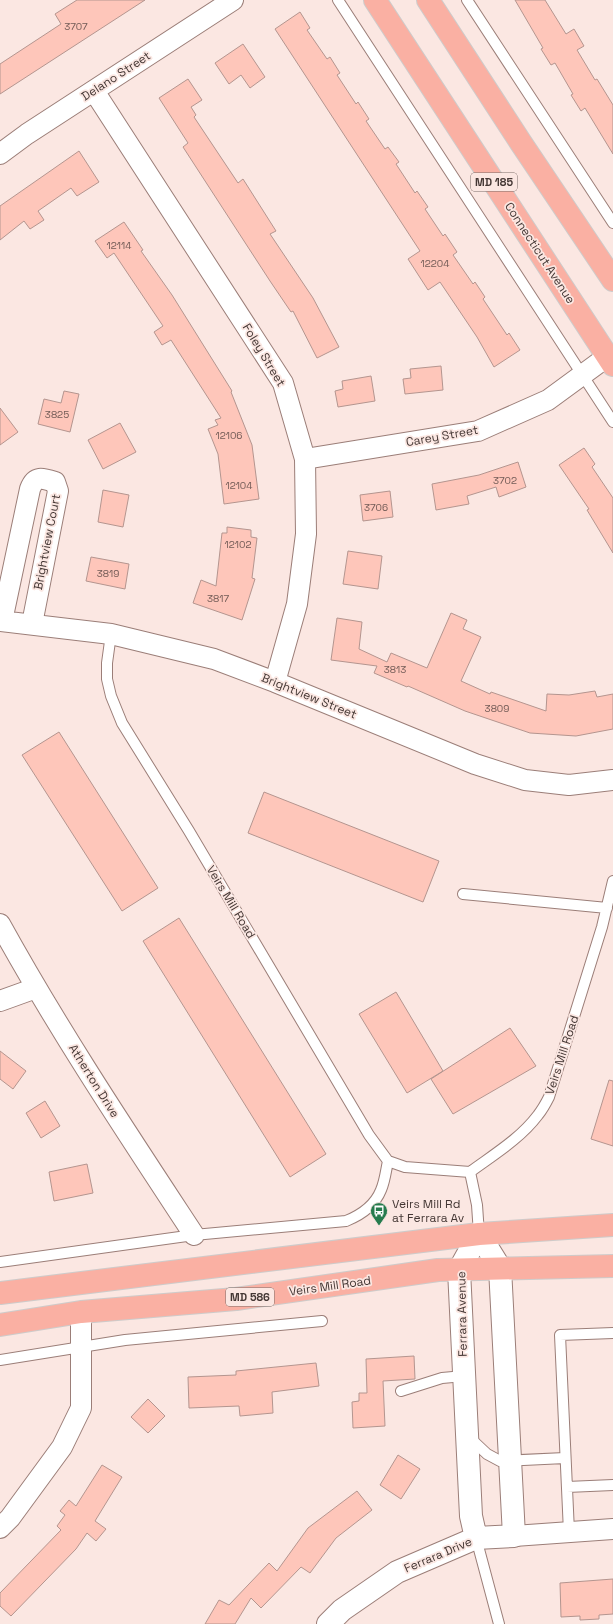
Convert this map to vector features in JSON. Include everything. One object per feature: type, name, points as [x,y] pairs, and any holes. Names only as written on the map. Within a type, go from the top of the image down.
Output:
[{"type":"main road","name":"Connecticut Avenue","points":[[375,0],[610,360]]},
{"type":"main road","points":[[428,0],[521,143],[613,280]]},
{"type":"main road","points":[[0,1293],[479,1234],[613,1225]]},
{"type":"main road","name":"Veirs Mill Road","points":[[0,1325],[81,1312],[236,1299],[438,1270],[613,1266]]},
{"type":"street","name":"Delano Street","points":[[0,154],[27,134],[233,0]]},
{"type":"street","name":"Foley Street","points":[[94,91],[283,383],[305,459],[306,534],[297,604],[275,682]]},
{"type":"street","name":"Carey Street","points":[[305,459],[478,431],[548,400],[583,374],[610,360]]},
{"type":"street","name":"Brightview Court","points":[[1,621],[30,489],[32,483],[36,479],[44,478],[55,482],[58,491],[32,624]]},
{"type":"street","name":"Brightview Street","points":[[1,621],[111,634],[214,659],[275,682],[475,764],[525,780],[569,785],[613,780]]},
{"type":"street","name":"Atherton Drive","points":[[0,924],[36,988],[124,1129],[194,1235]]},
{"type":"street","points":[[0,1002],[36,988]]},
{"type":"street","points":[[479,1234],[500,1268],[514,1536]]},
{"type":"street","name":"Ferrara Avenue","points":[[476,1538],[471,1516],[459,1270],[479,1234]]},
{"type":"street","points":[[0,1528],[10,1518],[62,1447],[82,1408],[80,1348],[81,1312]]},
{"type":"street","name":"Ferrara Drive","points":[[328,1624],[342,1610],[397,1572],[476,1538],[613,1529]]},
{"type":"lane","points":[[338,0],[613,422]]},
{"type":"lane","points":[[467,0],[613,223]]},
{"type":"lane","name":"Veirs Mill Road","points":[[111,634],[107,663],[107,679],[111,696],[122,723],[189,831],[369,1135],[388,1162]]},
{"type":"lane","name":"Veirs Mill Road","points":[[470,1172],[510,1143],[525,1129],[538,1115],[549,1096],[602,927],[613,881]]},
{"type":"lane","points":[[463,894],[607,908]]},
{"type":"lane","points":[[0,1262],[194,1235],[346,1221],[366,1210],[375,1199],[381,1190],[388,1162],[405,1167],[470,1172],[477,1205],[479,1234]]},
{"type":"lane","points":[[0,1360],[125,1340],[322,1321]]},
{"type":"lane","points":[[569,1532],[560,1335],[613,1333]]},
{"type":"lane","points":[[401,1391],[442,1378],[464,1376]]},
{"type":"lane","points":[[467,1436],[487,1454],[500,1461],[510,1462],[565,1458]]},
{"type":"lane","points":[[567,1487],[613,1485]]},
{"type":"lane","points":[[476,1538],[499,1624]]},
{"type":"building","points":[[77,0],[145,0],[0,94],[0,64],[61,24],[55,14]]},
{"type":"building","points":[[515,0],[545,0],[566,34],[574,29],[584,46],[577,50],[595,80],[597,79],[613,105],[613,154],[585,108],[581,111],[555,63],[551,65],[541,49],[543,48]]},
{"type":"building","points":[[300,12],[310,28],[307,30],[327,59],[330,57],[340,73],[337,75],[356,104],[358,102],[369,119],[366,121],[385,149],[388,147],[399,162],[396,164],[415,193],[417,191],[428,207],[425,209],[443,236],[445,234],[457,252],[453,255],[473,284],[475,282],[485,297],[483,299],[507,335],[509,333],[520,350],[494,367],[477,337],[440,282],[428,290],[408,259],[420,251],[275,29]]},
{"type":"building","points":[[243,44],[265,77],[250,88],[241,75],[229,84],[215,63]]},
{"type":"building","points":[[188,79],[202,100],[191,107],[196,115],[194,117],[238,183],[243,179],[276,231],[270,234],[313,298],[339,347],[317,358],[293,311],[291,312],[270,281],[183,147],[188,143],[159,98]]},
{"type":"building","points":[[79,151],[99,182],[77,196],[71,188],[38,211],[44,220],[30,229],[24,221],[0,240],[0,206]]},
{"type":"building","points":[[124,222],[143,250],[141,251],[172,295],[232,391],[231,392],[252,445],[259,499],[224,504],[218,454],[208,429],[218,425],[215,420],[221,418],[171,340],[162,345],[154,332],[163,326],[114,253],[107,258],[95,241]]},
{"type":"building","points":[[441,366],[443,390],[405,394],[403,379],[411,378],[410,369]]},
{"type":"building","points":[[371,376],[375,401],[338,407],[335,391],[343,389],[342,381]]},
{"type":"building","points":[[64,391],[79,394],[70,432],[38,424],[44,399],[61,403]]},
{"type":"building","points":[[0,408],[18,432],[0,445]]},
{"type":"building","points":[[120,423],[136,452],[103,469],[88,440]]},
{"type":"building","points":[[584,448],[595,464],[592,467],[613,498],[613,553],[587,510],[589,509],[559,465]]},
{"type":"building","points":[[518,462],[526,487],[499,497],[496,487],[467,496],[469,504],[436,510],[432,484],[479,475]]},
{"type":"building","points":[[103,490],[129,495],[123,527],[98,522]]},
{"type":"building","points":[[390,491],[393,517],[363,521],[360,495]]},
{"type":"building","points":[[227,527],[251,530],[251,537],[257,538],[252,578],[255,579],[242,620],[193,603],[201,580],[216,586],[222,533],[227,533]]},
{"type":"building","points":[[348,551],[382,556],[378,589],[343,584]]},
{"type":"building","points":[[91,557],[129,564],[125,589],[86,581]]},
{"type":"building","points":[[451,613],[467,620],[463,629],[481,637],[461,681],[490,694],[491,692],[546,711],[547,694],[569,695],[595,691],[597,697],[613,694],[613,729],[576,736],[530,733],[465,711],[374,673],[377,666],[331,660],[337,618],[362,622],[359,649],[387,662],[391,653],[427,668]]},
{"type":"building","points":[[59,732],[158,888],[122,911],[22,755]]},
{"type":"building","points":[[264,792],[439,861],[423,902],[248,833]]},
{"type":"building","points":[[179,918],[326,1154],[290,1177],[143,941]]},
{"type":"building","points":[[396,992],[443,1071],[407,1093],[359,1014]]},
{"type":"building","points":[[510,1028],[536,1066],[453,1114],[431,1079]]},
{"type":"building","points":[[0,1051],[26,1071],[13,1089],[0,1079]]},
{"type":"building","points":[[609,1080],[613,1081],[613,1146],[591,1139]]},
{"type":"building","points":[[45,1101],[60,1126],[41,1138],[26,1113]]},
{"type":"building","points":[[87,1164],[93,1193],[54,1201],[49,1172]]},
{"type":"building","points":[[414,1356],[415,1379],[383,1381],[385,1426],[353,1428],[352,1402],[359,1401],[359,1393],[367,1393],[366,1359]]},
{"type":"building","points":[[316,1363],[319,1386],[272,1392],[273,1413],[240,1416],[239,1406],[189,1408],[188,1377],[236,1375],[236,1371]]},
{"type":"building","points":[[148,1399],[165,1416],[148,1433],[131,1417]]},
{"type":"building","points":[[398,1455],[420,1469],[401,1499],[380,1485]]},
{"type":"building","points":[[102,1465],[122,1477],[95,1521],[106,1529],[96,1541],[87,1533],[76,1549],[11,1616],[0,1606],[0,1593],[61,1530],[57,1526],[65,1515],[60,1511],[69,1500],[76,1506]]},
{"type":"building","points":[[357,1491],[372,1510],[336,1538],[310,1573],[301,1567],[261,1608],[251,1598],[235,1624],[205,1624],[219,1600],[229,1605],[269,1563],[277,1571],[308,1528]]},
{"type":"building","points":[[613,1579],[613,1614],[599,1615],[599,1619],[580,1620],[580,1616],[561,1617],[560,1583]]},
{"type":"place","name":"Veirs Mill Rd at Ferrara Av","points":[[379,1226]]}]
